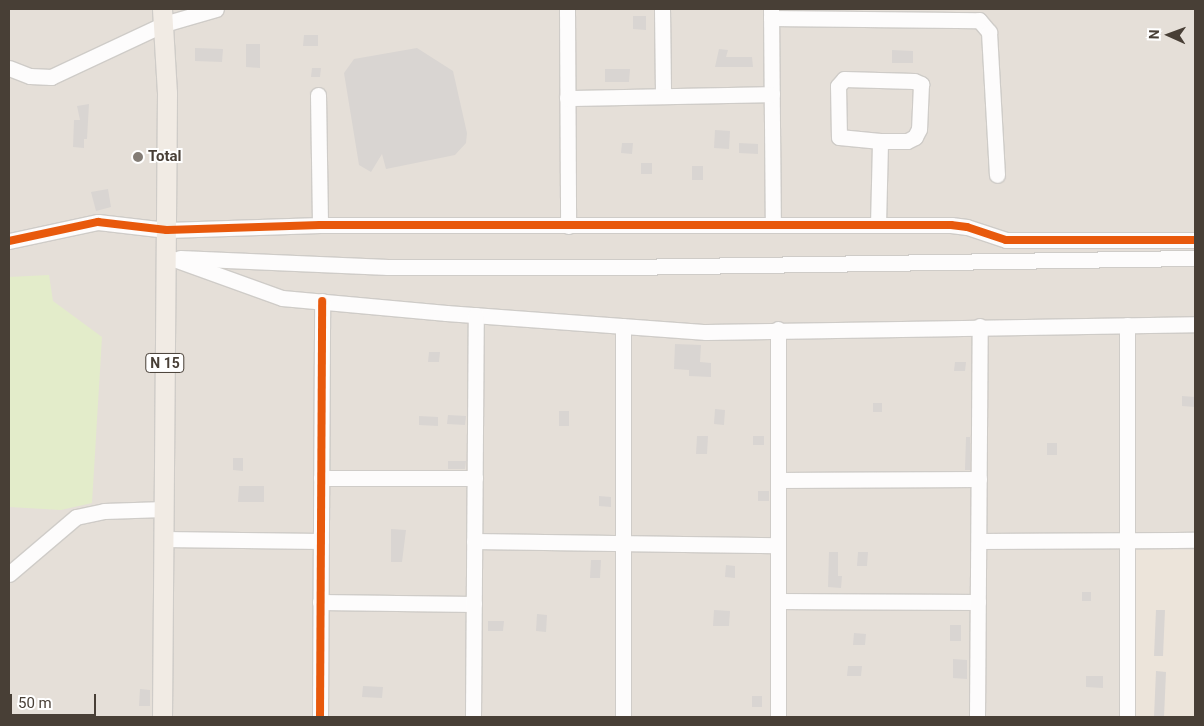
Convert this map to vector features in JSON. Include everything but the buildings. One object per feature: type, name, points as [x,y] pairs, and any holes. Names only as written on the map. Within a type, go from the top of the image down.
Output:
[{"type":"main road","name":"N 15","points":[[162,717],[168,258],[163,17]]},
{"type":"street","points":[[9,68],[30,76],[51,77],[163,17],[216,9]]},
{"type":"street","points":[[567,9],[568,226]]},
{"type":"street","points":[[662,9],[663,96]]},
{"type":"street","points":[[773,224],[771,13],[979,20],[989,32],[997,175]]},
{"type":"street","points":[[844,79],[914,81],[921,84],[919,130],[915,137],[907,140],[880,141],[839,137],[838,86],[844,79]]},
{"type":"street","points":[[567,98],[772,94]]},
{"type":"street","points":[[318,96],[320,225]]},
{"type":"street","points":[[878,224],[880,141]]},
{"type":"street","points":[[9,240],[89,222],[166,230],[320,225],[878,224],[967,227],[1006,240],[1195,240]]},
{"type":"street","points":[[168,258],[388,267],[586,267],[1195,258]]},
{"type":"street","points":[[168,258],[282,298],[706,332],[778,329],[1195,324]]},
{"type":"street","points":[[320,717],[322,301]]},
{"type":"street","points":[[472,717],[476,315]]},
{"type":"street","points":[[1127,325],[1127,717]]},
{"type":"street","points":[[623,326],[623,717]]},
{"type":"street","points":[[977,717],[980,326]]},
{"type":"street","points":[[778,329],[778,717]]},
{"type":"street","points":[[321,478],[475,478]]},
{"type":"street","points":[[778,480],[979,479]]},
{"type":"street","points":[[9,574],[76,517],[104,512],[164,510]]},
{"type":"street","points":[[163,539],[321,541]]},
{"type":"street","points":[[979,541],[1195,540]]},
{"type":"street","points":[[474,541],[778,545]]},
{"type":"street","points":[[778,601],[978,602]]},
{"type":"street","points":[[320,602],[474,604]]},
{"type":"shaded area","points":[[9,9],[1195,9],[1195,717],[9,717]]},
{"type":"shaded area","points":[[1136,550],[1195,550],[1195,717],[1136,717]]},
{"type":"green space","points":[[49,275],[53,301],[102,337],[92,503],[61,510],[9,507],[9,277]]},
{"type":"cycle path","points":[[9,241],[98,222],[167,230],[320,225],[951,225],[967,227],[1006,240],[1195,240]]},
{"type":"cycle path","points":[[320,717],[322,301]]},
{"type":"place","name":"Total","points":[[138,157]]}]
